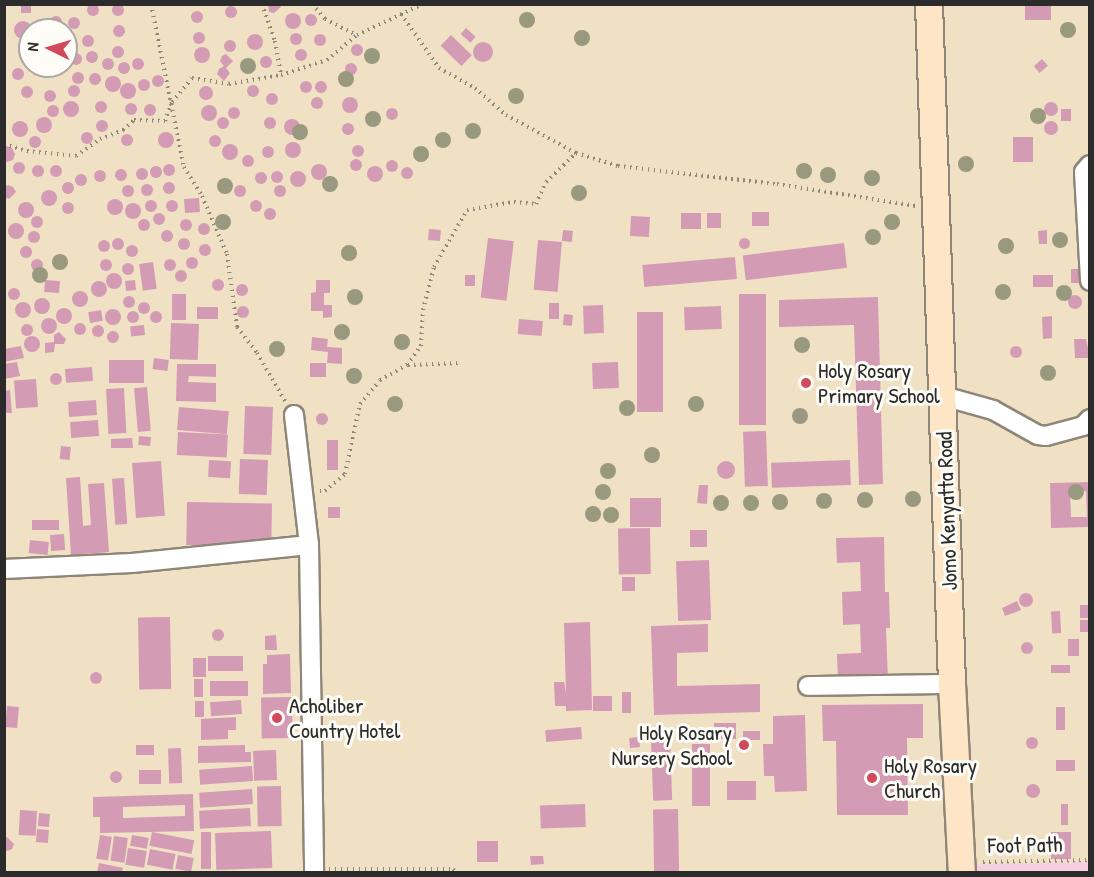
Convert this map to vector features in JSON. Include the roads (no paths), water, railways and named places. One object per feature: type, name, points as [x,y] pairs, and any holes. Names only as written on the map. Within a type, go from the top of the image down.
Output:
[{"type":"main road","name":"Jomo Kenyatta Road","points":[[929,4],[952,684],[962,868]]},
{"type":"street","points":[[1089,165],[1084,172],[1089,281]]},
{"type":"street","points":[[943,396],[993,410],[1038,435],[1054,435],[1083,426],[1089,418]]},
{"type":"street","points":[[294,415],[309,545],[314,871]]},
{"type":"street","points":[[4,569],[132,563],[309,545]]},
{"type":"street","points":[[808,686],[952,684]]},
{"type":"place","name":"Holy Rosary Primary School","points":[[806,383]]},
{"type":"place","name":"Acholiber Country Hotel","points":[[277,718]]},
{"type":"place","name":"Holy Rosary Nursery School","points":[[744,745]]},
{"type":"place","name":"Holy Rosary Church","points":[[872,778]]}]
